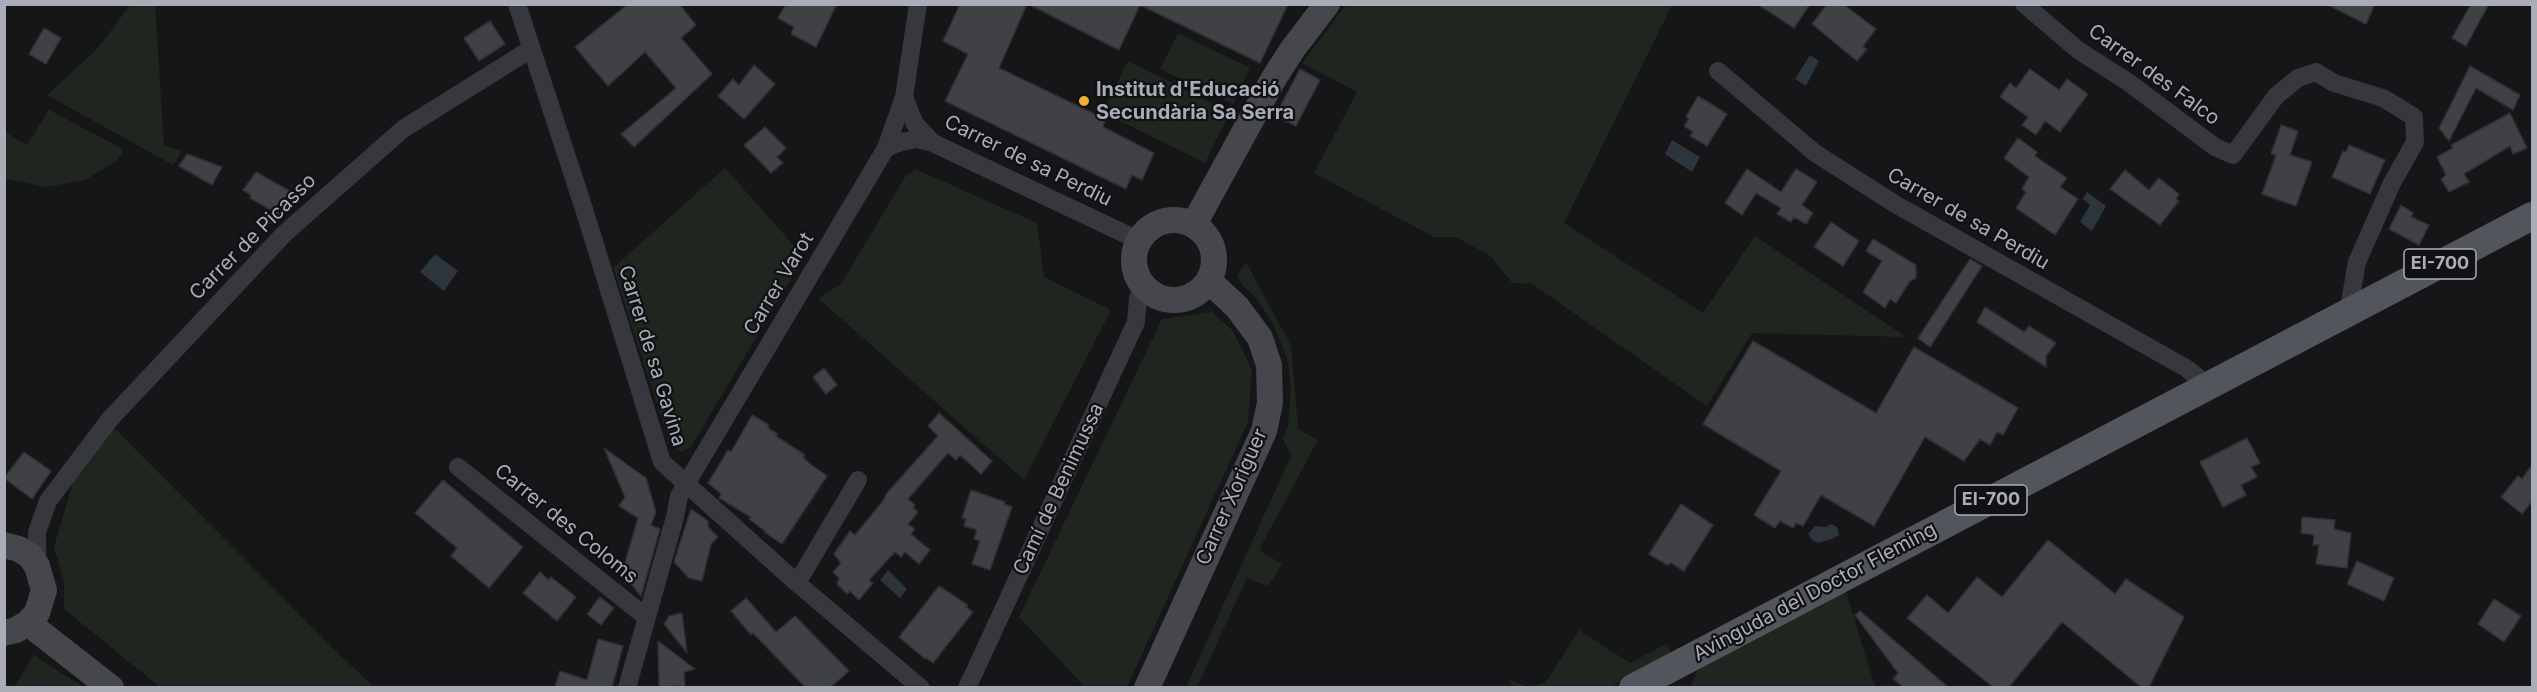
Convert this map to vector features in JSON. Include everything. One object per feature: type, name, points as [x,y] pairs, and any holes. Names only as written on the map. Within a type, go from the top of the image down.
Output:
[{"type":"main road","name":"EI-700","points":[[2348,313],[2532,216]]},
{"type":"main road","name":"Avinguda del Doctor Fleming","points":[[1633,687],[2348,313]]},
{"type":"street","name":"Carrer de sa Gavina","points":[[517,4],[584,209],[662,462],[797,583],[921,687]]},
{"type":"street","points":[[904,97],[918,4]]},
{"type":"street","points":[[1194,224],[1274,78],[1327,4]]},
{"type":"street","name":"Carrer des Falco","points":[[2024,4],[2078,50],[2128,82],[2215,147],[2233,155],[2276,96],[2298,78],[2316,72],[2334,83],[2383,98],[2414,117],[2415,142],[2392,183],[2356,262],[2348,313]]},
{"type":"street","name":"Carrer de Picasso","points":[[37,566],[37,532],[48,501],[110,419],[284,234],[403,129],[531,50]]},
{"type":"street","name":"Carrer de sa Perdiu","points":[[1718,71],[1815,153],[1895,204],[2186,368],[2203,379],[2209,386]]},
{"type":"street","name":"Carrer de sa Perdiu","points":[[904,97],[915,124],[933,143],[1138,240]]},
{"type":"street","name":"Carrer Varot","points":[[627,687],[679,496],[886,148],[904,97]]},
{"type":"street","points":[[886,148],[917,139],[933,143]]},
{"type":"street","points":[[1173,219],[1194,224],[1209,239],[1215,260],[1209,281],[1197,294],[1180,301],[1162,299],[1146,290],[1136,275],[1133,257],[1138,240],[1153,225],[1173,219]]},
{"type":"street","name":"Carrer Xoriguer","points":[[1146,687],[1264,430],[1270,403],[1269,364],[1260,338],[1237,307],[1209,281]]},
{"type":"street","name":"Camí de Benimussa","points":[[967,687],[1136,322],[1138,298],[1146,290]]},
{"type":"street","name":"Carrer des Coloms","points":[[458,467],[646,617]]},
{"type":"street","points":[[797,583],[858,480]]},
{"type":"street","points":[[4,546],[19,549],[30,556],[42,578],[42,602],[37,613],[16,628],[111,687]]},
{"type":"shaded area","points":[[131,4],[155,5],[164,145],[182,151],[173,165],[47,95],[97,49]]},
{"type":"shaded area","points":[[1347,4],[1672,5],[1564,223],[1703,313],[1755,236],[1906,337],[1752,333],[1707,406],[1532,284],[1512,283],[1492,257],[1456,237],[1434,237],[1314,173],[1357,92],[1302,63]]},
{"type":"shaded area","points":[[1178,33],[1250,68],[1233,104],[1160,69]]},
{"type":"shaded area","points":[[1810,55],[1819,61],[1806,86],[1795,79]]},
{"type":"shaded area","points":[[1128,61],[1230,112],[1205,163],[1102,112]]},
{"type":"shaded area","points":[[49,110],[121,148],[122,154],[115,162],[85,180],[47,187],[5,179],[5,132],[27,145]]},
{"type":"shaded area","points":[[1672,140],[1700,157],[1692,172],[1665,154]]},
{"type":"shaded area","points":[[725,168],[804,257],[691,447],[681,452],[670,444],[613,268]]},
{"type":"shaded area","points":[[915,169],[1037,223],[1044,277],[1111,310],[1024,480],[818,298],[841,284],[905,177]]},
{"type":"shaded area","points":[[2087,192],[2106,206],[2092,231],[2080,222],[2090,205],[2083,199]]},
{"type":"shaded area","points":[[435,254],[458,271],[444,291],[420,272]]},
{"type":"shaded area","points":[[1246,262],[1291,346],[1298,429],[1318,440],[1259,550],[1282,564],[1268,586],[1247,578],[1197,687],[1186,687],[1291,456],[1283,439],[1288,426],[1291,386],[1287,357],[1273,324],[1257,299],[1242,285],[1237,275]]},
{"type":"shaded area","points":[[1212,312],[1233,331],[1252,370],[1248,422],[1127,687],[1085,687],[1019,617],[1162,319]]},
{"type":"shaded area","points":[[113,427],[374,687],[160,687],[64,609],[64,582],[54,547],[73,482]]},
{"type":"shaded area","points":[[1831,524],[1837,527],[1839,535],[1832,539],[1818,543],[1808,534],[1815,526],[1826,527]]},
{"type":"shaded area","points":[[888,570],[907,589],[900,598],[880,580]]},
{"type":"shaded area","points":[[1845,588],[1875,687],[1694,688],[1691,685],[1698,669]]},
{"type":"shaded area","points":[[1579,630],[1630,663],[1666,644],[1673,654],[1610,687],[1528,687],[1545,683]]},
{"type":"shaded area","points":[[34,655],[83,687],[14,687]]},
{"type":"shaded area","points":[[1510,680],[1528,687],[1511,687]]},
{"type":"building","points":[[628,4],[679,4],[696,25],[681,38],[712,74],[634,147],[621,134],[676,88],[645,52],[608,86],[575,47]]},
{"type":"building","points":[[786,4],[837,4],[816,47],[791,34],[794,27],[778,18]]},
{"type":"building","points":[[960,4],[1027,4],[999,68],[1105,119],[1103,127],[1154,153],[1142,180],[1132,175],[1126,189],[945,101],[968,54],[943,41]]},
{"type":"building","points":[[1028,4],[1288,4],[1260,63],[1140,5],[1119,50]]},
{"type":"building","points":[[1757,4],[1810,4],[1794,28]]},
{"type":"building","points":[[1827,4],[1843,4],[1876,29],[1863,46],[1867,49],[1857,61],[1812,24]]},
{"type":"building","points":[[2326,4],[2375,4],[2366,24]]},
{"type":"building","points":[[2471,4],[2489,4],[2466,46],[2452,38]]},
{"type":"building","points":[[490,21],[505,44],[479,61],[464,38]]},
{"type":"building","points":[[44,28],[61,38],[46,64],[29,54]]},
{"type":"building","points":[[754,65],[775,84],[744,119],[718,96],[733,79],[739,85]]},
{"type":"building","points":[[2470,66],[2520,95],[2513,110],[2476,88],[2449,141],[2439,128]]},
{"type":"building","points":[[1300,69],[1320,80],[1296,126],[1275,116]]},
{"type":"building","points":[[2030,69],[2059,90],[2067,79],[2088,94],[2060,132],[2045,121],[2036,135],[2022,125],[2028,117],[2000,97],[2010,83],[2016,88]]},
{"type":"building","points":[[1698,96],[1727,114],[1707,146],[1690,136],[1693,132],[1684,126],[1689,119],[1686,117]]},
{"type":"building","points":[[2510,113],[2527,148],[2513,154],[2510,146],[2464,174],[2469,182],[2449,192],[2441,179],[2446,175],[2437,157],[2453,148],[2451,145]]},
{"type":"building","points":[[2281,125],[2298,131],[2290,155],[2312,162],[2296,206],[2262,194],[2276,155],[2271,154]]},
{"type":"building","points":[[765,127],[786,148],[777,157],[783,163],[771,173],[744,145]]},
{"type":"building","points":[[2018,138],[2037,152],[2035,156],[2067,178],[2060,187],[2078,199],[2055,235],[2016,208],[2026,192],[2022,189],[2029,177],[2004,158]]},
{"type":"building","points":[[2349,145],[2385,160],[2370,194],[2332,177],[2343,151],[2346,152]]},
{"type":"building","points":[[187,154],[222,167],[212,185],[179,166]]},
{"type":"building","points":[[1747,169],[1781,192],[1796,169],[1817,182],[1802,205],[1813,213],[1806,224],[1794,217],[1791,222],[1777,214],[1781,208],[1756,193],[1742,215],[1725,203]]},
{"type":"building","points":[[2125,170],[2149,190],[2159,178],[2179,194],[2176,199],[2179,201],[2160,225],[2110,189]]},
{"type":"building","points":[[256,172],[295,194],[283,217],[250,198],[251,195],[243,190]]},
{"type":"building","points":[[2401,205],[2413,213],[2411,217],[2429,225],[2419,245],[2389,229]]},
{"type":"building","points":[[1831,222],[1859,241],[1843,266],[1814,247]]},
{"type":"building","points":[[1873,239],[1916,265],[1916,278],[1910,281],[1896,303],[1890,299],[1885,308],[1863,292],[1882,261],[1866,251]]},
{"type":"building","points":[[1970,259],[1982,266],[1930,347],[1918,338]]},
{"type":"building","points":[[1985,307],[2024,332],[2029,326],[2056,343],[2046,356],[2046,367],[1977,322]]},
{"type":"building","points":[[1753,341],[1876,413],[1914,347],[2018,408],[2003,435],[1997,432],[1990,445],[1980,439],[1964,461],[1925,437],[1874,526],[1821,495],[1803,526],[1796,523],[1793,528],[1780,521],[1775,528],[1754,515],[1781,471],[1703,424]]},
{"type":"building","points":[[824,368],[837,385],[826,394],[813,377]]},
{"type":"building","points":[[939,413],[992,461],[981,474],[960,455],[956,460],[948,453],[908,499],[915,505],[913,508],[918,512],[908,524],[915,529],[911,534],[930,550],[919,564],[905,552],[901,557],[895,552],[869,580],[873,583],[859,600],[850,591],[847,594],[837,584],[839,578],[833,572],[841,563],[834,554],[850,531],[855,535],[887,493],[938,436],[928,426]]},
{"type":"building","points":[[752,415],[769,425],[768,428],[778,434],[776,436],[805,455],[803,457],[809,463],[827,476],[782,544],[749,519],[751,517],[719,498],[721,494],[708,483],[728,450],[731,452]]},
{"type":"building","points":[[2247,438],[2260,463],[2251,467],[2257,477],[2241,485],[2246,495],[2223,507],[2200,462]]},
{"type":"building","points":[[604,448],[646,478],[656,512],[651,525],[660,529],[641,596],[622,573],[638,518],[619,506],[625,497]]},
{"type":"building","points":[[24,452],[51,471],[32,499],[4,478]]},
{"type":"building","points":[[2532,465],[2532,501],[2522,514],[2501,497],[2518,476],[2522,479]]},
{"type":"building","points":[[443,480],[523,547],[489,588],[451,556],[457,548],[415,513]]},
{"type":"building","points":[[971,490],[1005,502],[1004,504],[1012,507],[990,570],[972,564],[980,541],[974,539],[977,530],[964,526],[966,519],[962,518]]},
{"type":"building","points":[[1681,504],[1713,525],[1684,571],[1671,563],[1667,565],[1649,554]]},
{"type":"building","points":[[691,509],[708,521],[708,527],[718,537],[711,544],[702,581],[689,578],[674,562]]},
{"type":"building","points":[[2302,517],[2335,520],[2334,529],[2351,533],[2347,568],[2316,564],[2319,545],[2313,545],[2314,535],[2301,533]]},
{"type":"building","points":[[2048,540],[2115,594],[2126,579],[2184,617],[2149,687],[2141,687],[2062,622],[2009,687],[1993,687],[1907,618],[1927,595],[1948,613],[1977,577],[2002,597]]},
{"type":"building","points":[[2357,561],[2394,578],[2384,601],[2347,584]]},
{"type":"building","points":[[540,572],[549,580],[551,577],[576,597],[557,621],[523,593]]},
{"type":"building","points":[[939,586],[968,605],[966,607],[973,612],[933,663],[899,637]]},
{"type":"building","points":[[600,597],[614,608],[601,625],[587,614]]},
{"type":"building","points":[[746,598],[776,632],[795,616],[849,671],[831,687],[805,687],[753,633],[751,635],[731,611]]},
{"type":"building","points":[[2494,599],[2521,616],[2504,642],[2478,624]]},
{"type":"building","points":[[1860,611],[1948,687],[1903,687],[1893,679],[1898,673],[1855,615]]},
{"type":"building","points":[[682,613],[687,653],[664,624],[669,616]]},
{"type":"building","points":[[598,639],[623,646],[612,687],[555,687],[560,671],[587,680]]},
{"type":"building","points":[[658,641],[695,669],[684,672],[685,686],[659,687]]},
{"type":"place","name":"Institut d'Educació Secundària Sa Serra","points":[[1084,101]]}]
